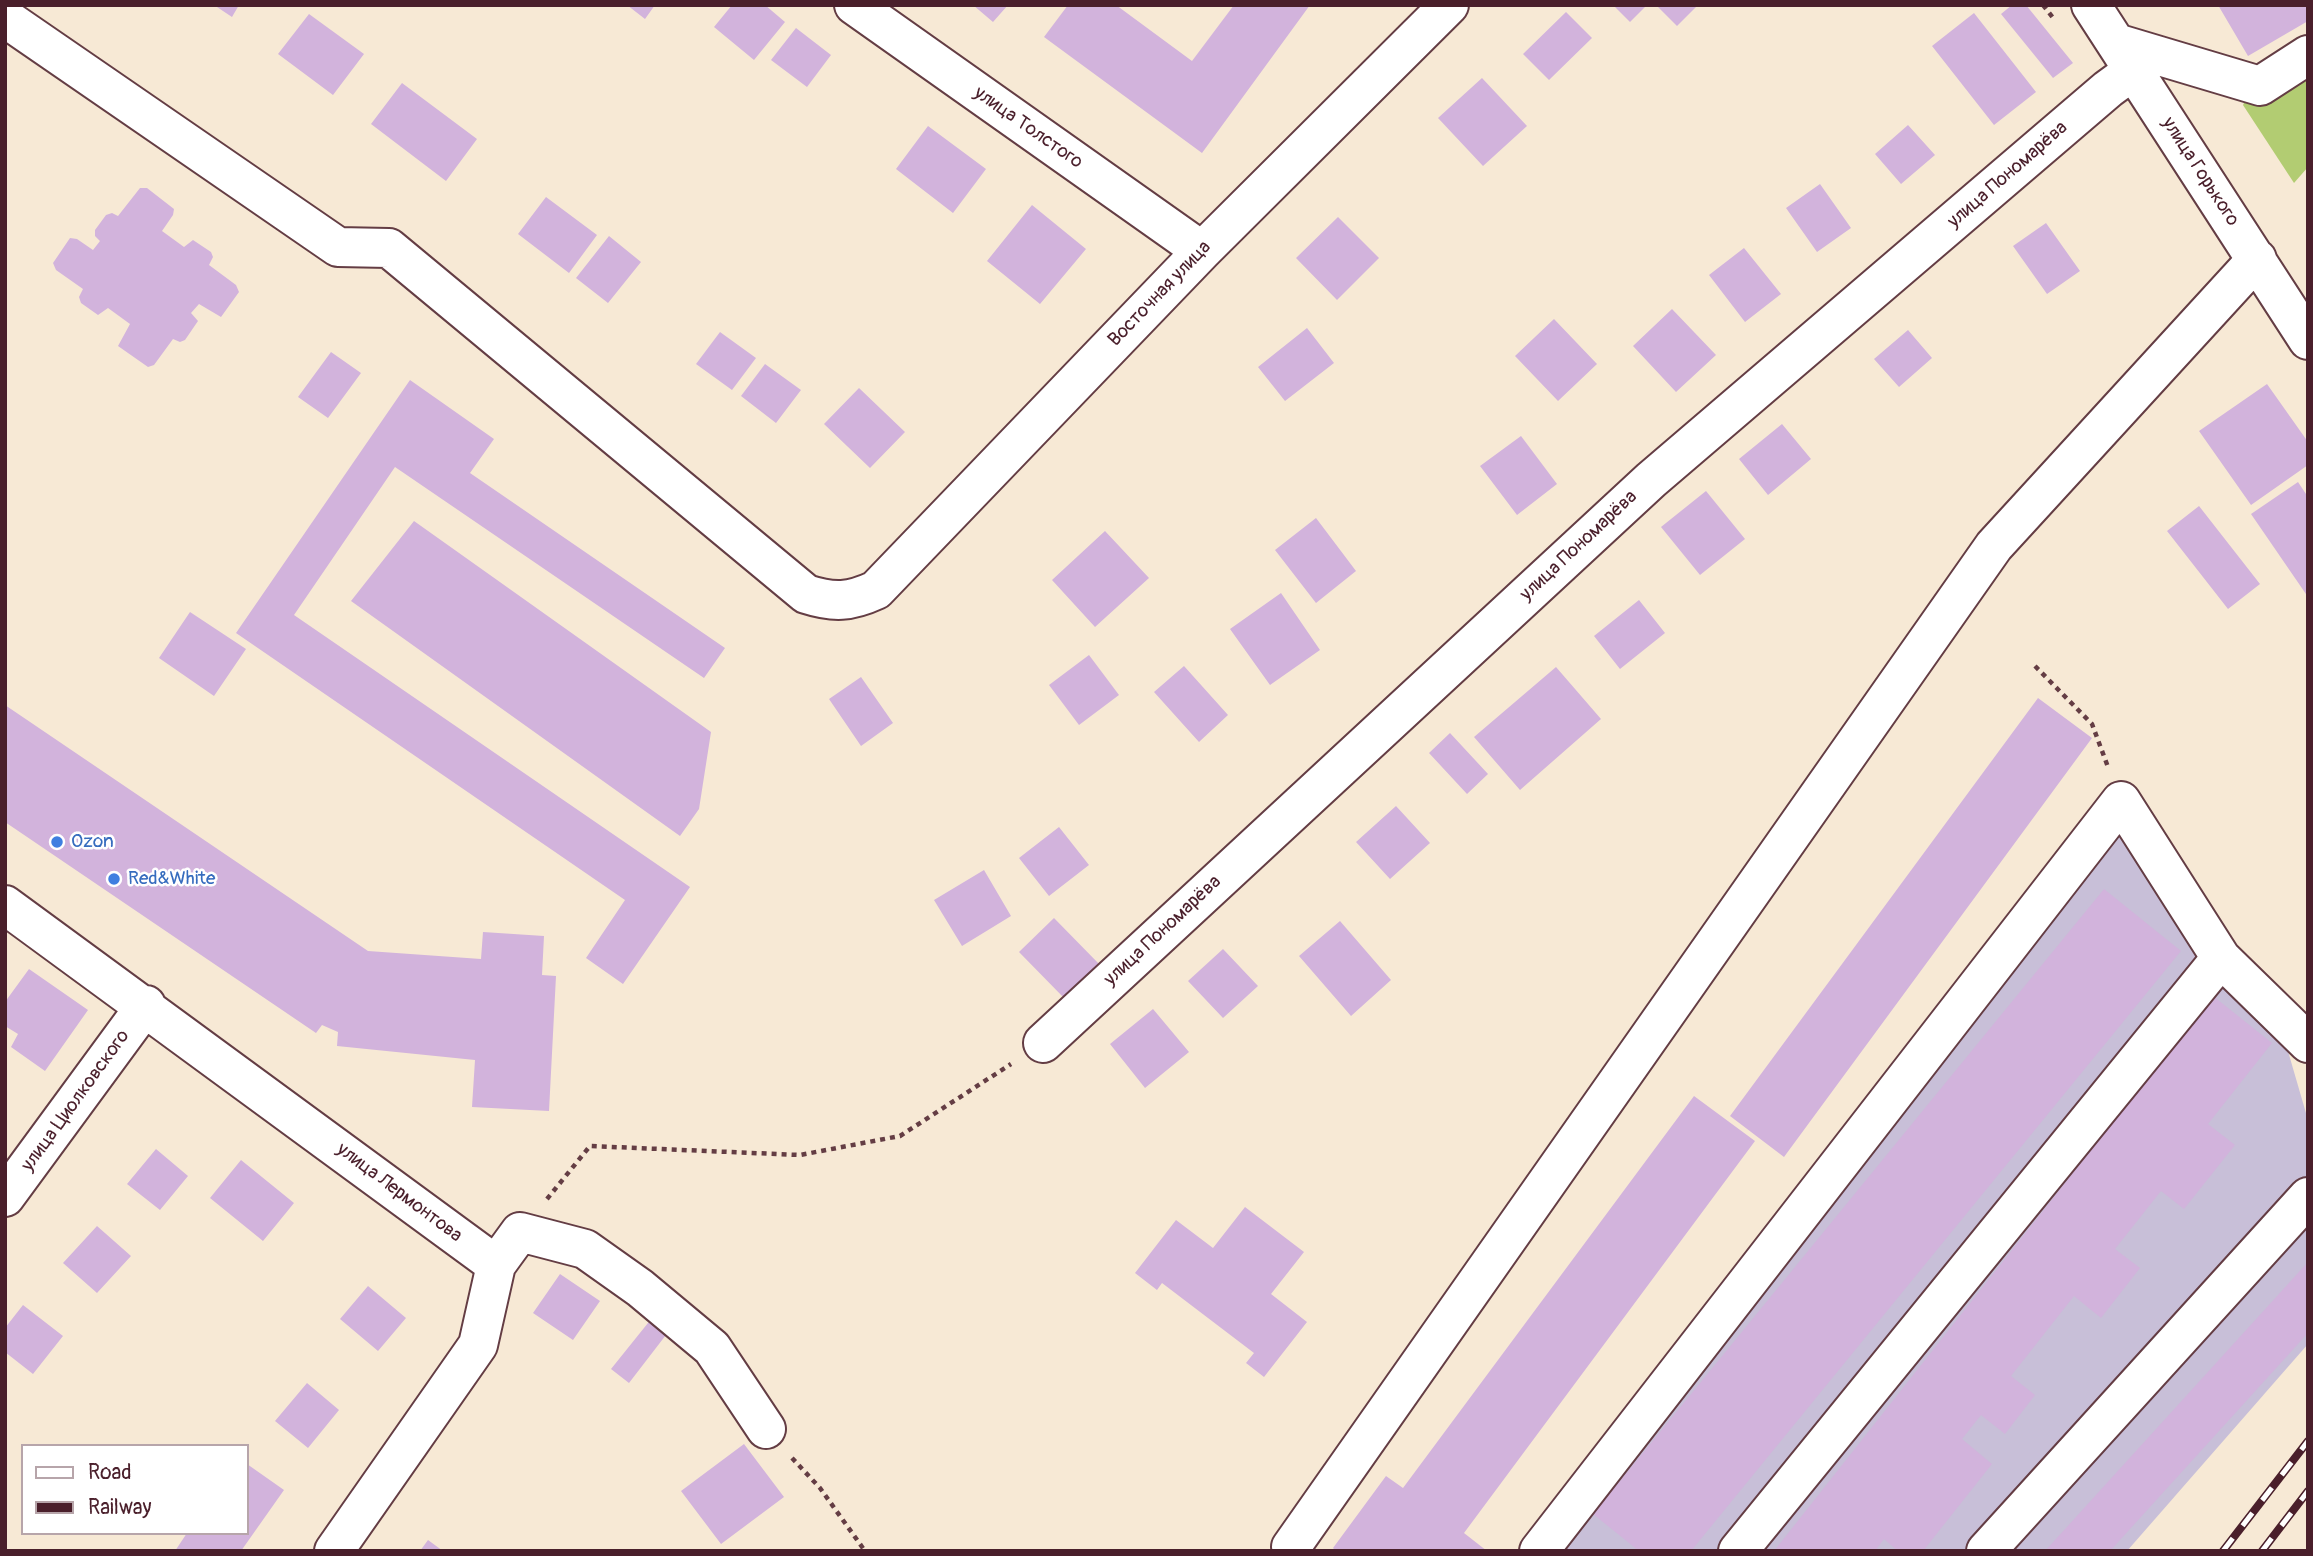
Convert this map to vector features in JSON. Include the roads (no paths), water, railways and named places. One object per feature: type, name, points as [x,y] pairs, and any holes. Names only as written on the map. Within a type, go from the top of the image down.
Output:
[{"type":"street","name":"улица Толстого","points":[[854,5],[1202,251]]},
{"type":"street","name":"Восточная улица","points":[[5,18],[338,247],[388,248],[806,594],[832,602],[853,600],[876,590],[1202,251],[1449,5]]},
{"type":"street","name":"улица Горького","points":[[2091,5],[2308,340]]},
{"type":"street","points":[[2125,56],[2260,86],[2308,55]]},
{"type":"street","name":"улица Пономарёва","points":[[1043,1043],[1651,480],[2125,56]]},
{"type":"street","points":[[1293,1549],[1994,546],[2257,259]]},
{"type":"street","points":[[1548,1548],[2121,801],[2221,958],[2308,1043]]},
{"type":"street","name":"улица Лермонтова","points":[[5,905],[146,1005],[496,1265]]},
{"type":"street","points":[[1738,1551],[2221,958]]},
{"type":"street","name":"улица Циолковского","points":[[5,1197],[146,1005]]},
{"type":"street","points":[[1986,1551],[2308,1197]]},
{"type":"street","points":[[334,1551],[478,1345],[496,1265],[520,1232],[585,1249],[640,1288],[712,1348],[766,1430]]},
{"type":"railway","points":[[2223,1551],[2308,1441]]},
{"type":"railway","points":[[2262,1551],[2308,1491]]},
{"type":"place","name":"Ozon","points":[[57,842]]},
{"type":"place","name":"Red&White","points":[[114,879]]}]
